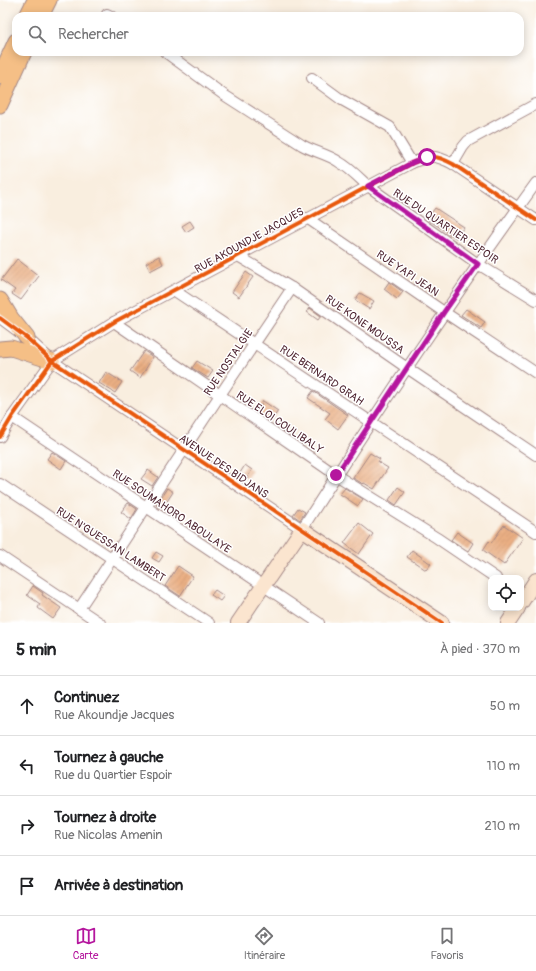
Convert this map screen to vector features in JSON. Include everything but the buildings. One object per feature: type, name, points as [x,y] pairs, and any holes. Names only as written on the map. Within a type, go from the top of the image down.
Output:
[{"type":"main road","points":[[29,12],[35,0]]},
{"type":"main road","points":[[43,12],[49,0]]},
{"type":"main road","points":[[0,76],[12,50]]},
{"type":"main road","points":[[0,105],[22,56]]},
{"type":"main road","points":[[0,300],[11,318],[27,338]]},
{"type":"main road","points":[[0,348],[12,348],[52,361]]},
{"type":"street","name":"RUE DU QUARTIER ESPOIR","points":[[170,56],[224,95],[302,145],[339,161],[368,186],[478,264],[536,300]]},
{"type":"street","points":[[312,78],[342,100],[390,127],[412,163]]},
{"type":"street","points":[[453,164],[468,141],[536,104]]},
{"type":"street","name":"RUE AKOUNDJE JACQUES","points":[[0,437],[52,361],[114,322],[175,291],[307,218],[412,163],[427,157],[437,156],[453,164],[536,220]]},
{"type":"street","points":[[238,623],[302,529],[444,312],[536,183]]},
{"type":"street","name":"RUE YAPI JEAN","points":[[307,218],[536,373]]},
{"type":"street","name":"RUE KONE MOUSSA","points":[[238,256],[292,288],[407,368],[536,454]]},
{"type":"street","name":"RUE NOSTALGIE","points":[[79,609],[292,288]]},
{"type":"street","name":"RUE BERNARD GRAH","points":[[175,291],[536,532]]},
{"type":"street","name":"AVENUE DES BIDJANS","points":[[0,318],[27,338],[52,361],[442,623]]},
{"type":"street","name":"RUE ELOI COULIBALY","points":[[114,322],[336,475],[437,538],[492,575]]},
{"type":"street","name":"RUE SOUMAHORO ABOULAYE","points":[[12,418],[319,623]]},
{"type":"street","name":"RUE N'GUESSAN LAMBERT","points":[[0,484],[209,623]]},
{"type":"street","points":[[0,556],[100,623]]},
{"type":"street","points":[[524,597],[536,580]]},
{"type":"street","points":[[508,623],[515,611]]},
{"type":"cycle path","points":[[0,437],[12,417],[52,361],[114,322],[418,160],[428,157],[437,157],[453,164],[536,220]]},
{"type":"cycle path","points":[[0,318],[27,338],[52,361],[442,623]]},
{"type":"route","points":[[336,475],[444,312],[478,264],[368,186],[412,163],[427,157]]}]
